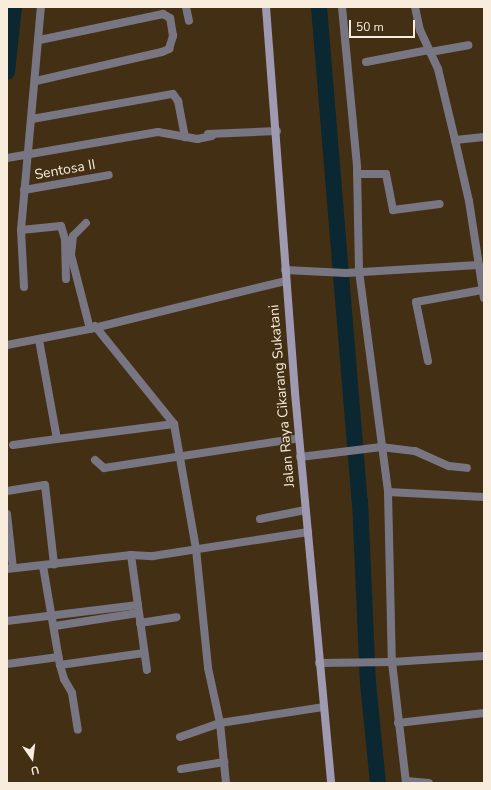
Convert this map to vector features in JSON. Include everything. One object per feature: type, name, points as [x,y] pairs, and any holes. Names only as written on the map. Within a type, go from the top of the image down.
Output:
[{"type":"main road","name":"Jalan Raya Cikarang Sukatani","points":[[266,7],[277,131],[285,270],[300,457],[331,783]]},
{"type":"street","points":[[24,287],[21,230],[40,40],[41,7]]},
{"type":"street","points":[[186,7],[189,22]]},
{"type":"street","points":[[342,7],[357,174],[359,272],[388,492],[392,662],[398,723],[406,782],[429,783]]},
{"type":"street","points":[[415,7],[420,30],[438,69],[469,201],[483,294],[416,302],[428,361]]},
{"type":"street","points":[[36,81],[162,52],[169,49],[173,36],[170,18],[164,14],[40,40]]},
{"type":"street","points":[[366,62],[468,45]]},
{"type":"street","points":[[32,119],[173,94],[178,101],[189,138]]},
{"type":"street","points":[[10,157],[158,132],[203,139],[212,136],[277,131]]},
{"type":"street","points":[[454,140],[484,138]]},
{"type":"street","points":[[357,174],[386,174],[393,210],[440,204]]},
{"type":"street","name":"Sentosa II","points":[[24,190],[110,175]]},
{"type":"street","points":[[86,223],[73,236],[71,255],[93,327],[174,424],[182,458],[196,549],[208,668],[220,723],[226,783]]},
{"type":"street","points":[[21,230],[61,226],[65,239],[66,279]]},
{"type":"street","points":[[285,270],[346,273],[478,265]]},
{"type":"street","points":[[7,345],[40,340],[286,281]]},
{"type":"street","points":[[40,340],[56,439]]},
{"type":"street","points":[[13,445],[174,424]]},
{"type":"street","points":[[95,460],[104,468],[182,458],[299,438]]},
{"type":"street","points":[[300,457],[382,447],[415,451],[450,466],[467,468]]},
{"type":"street","points":[[7,491],[44,485],[54,564]]},
{"type":"street","points":[[388,492],[484,497]]},
{"type":"street","points":[[260,519],[305,510]]},
{"type":"street","points":[[7,514],[10,568],[43,566],[131,555],[153,556],[308,532]]},
{"type":"street","points":[[131,555],[147,670]]},
{"type":"street","points":[[43,566],[55,626],[60,661],[64,679],[72,693],[78,730]]},
{"type":"street","points":[[7,621],[138,609]]},
{"type":"street","points":[[55,626],[138,609]]},
{"type":"street","points":[[140,623],[177,617]]},
{"type":"street","points":[[7,664],[60,661],[144,653]]},
{"type":"street","points":[[319,663],[377,663],[484,656]]},
{"type":"street","points":[[180,737],[220,723],[323,706]]},
{"type":"street","points":[[398,723],[484,713]]},
{"type":"street","points":[[181,769],[224,762]]},
{"type":"waterway","points":[[7,72],[14,7]]},
{"type":"waterway","points":[[319,7],[360,501],[368,683],[378,783]]}]
